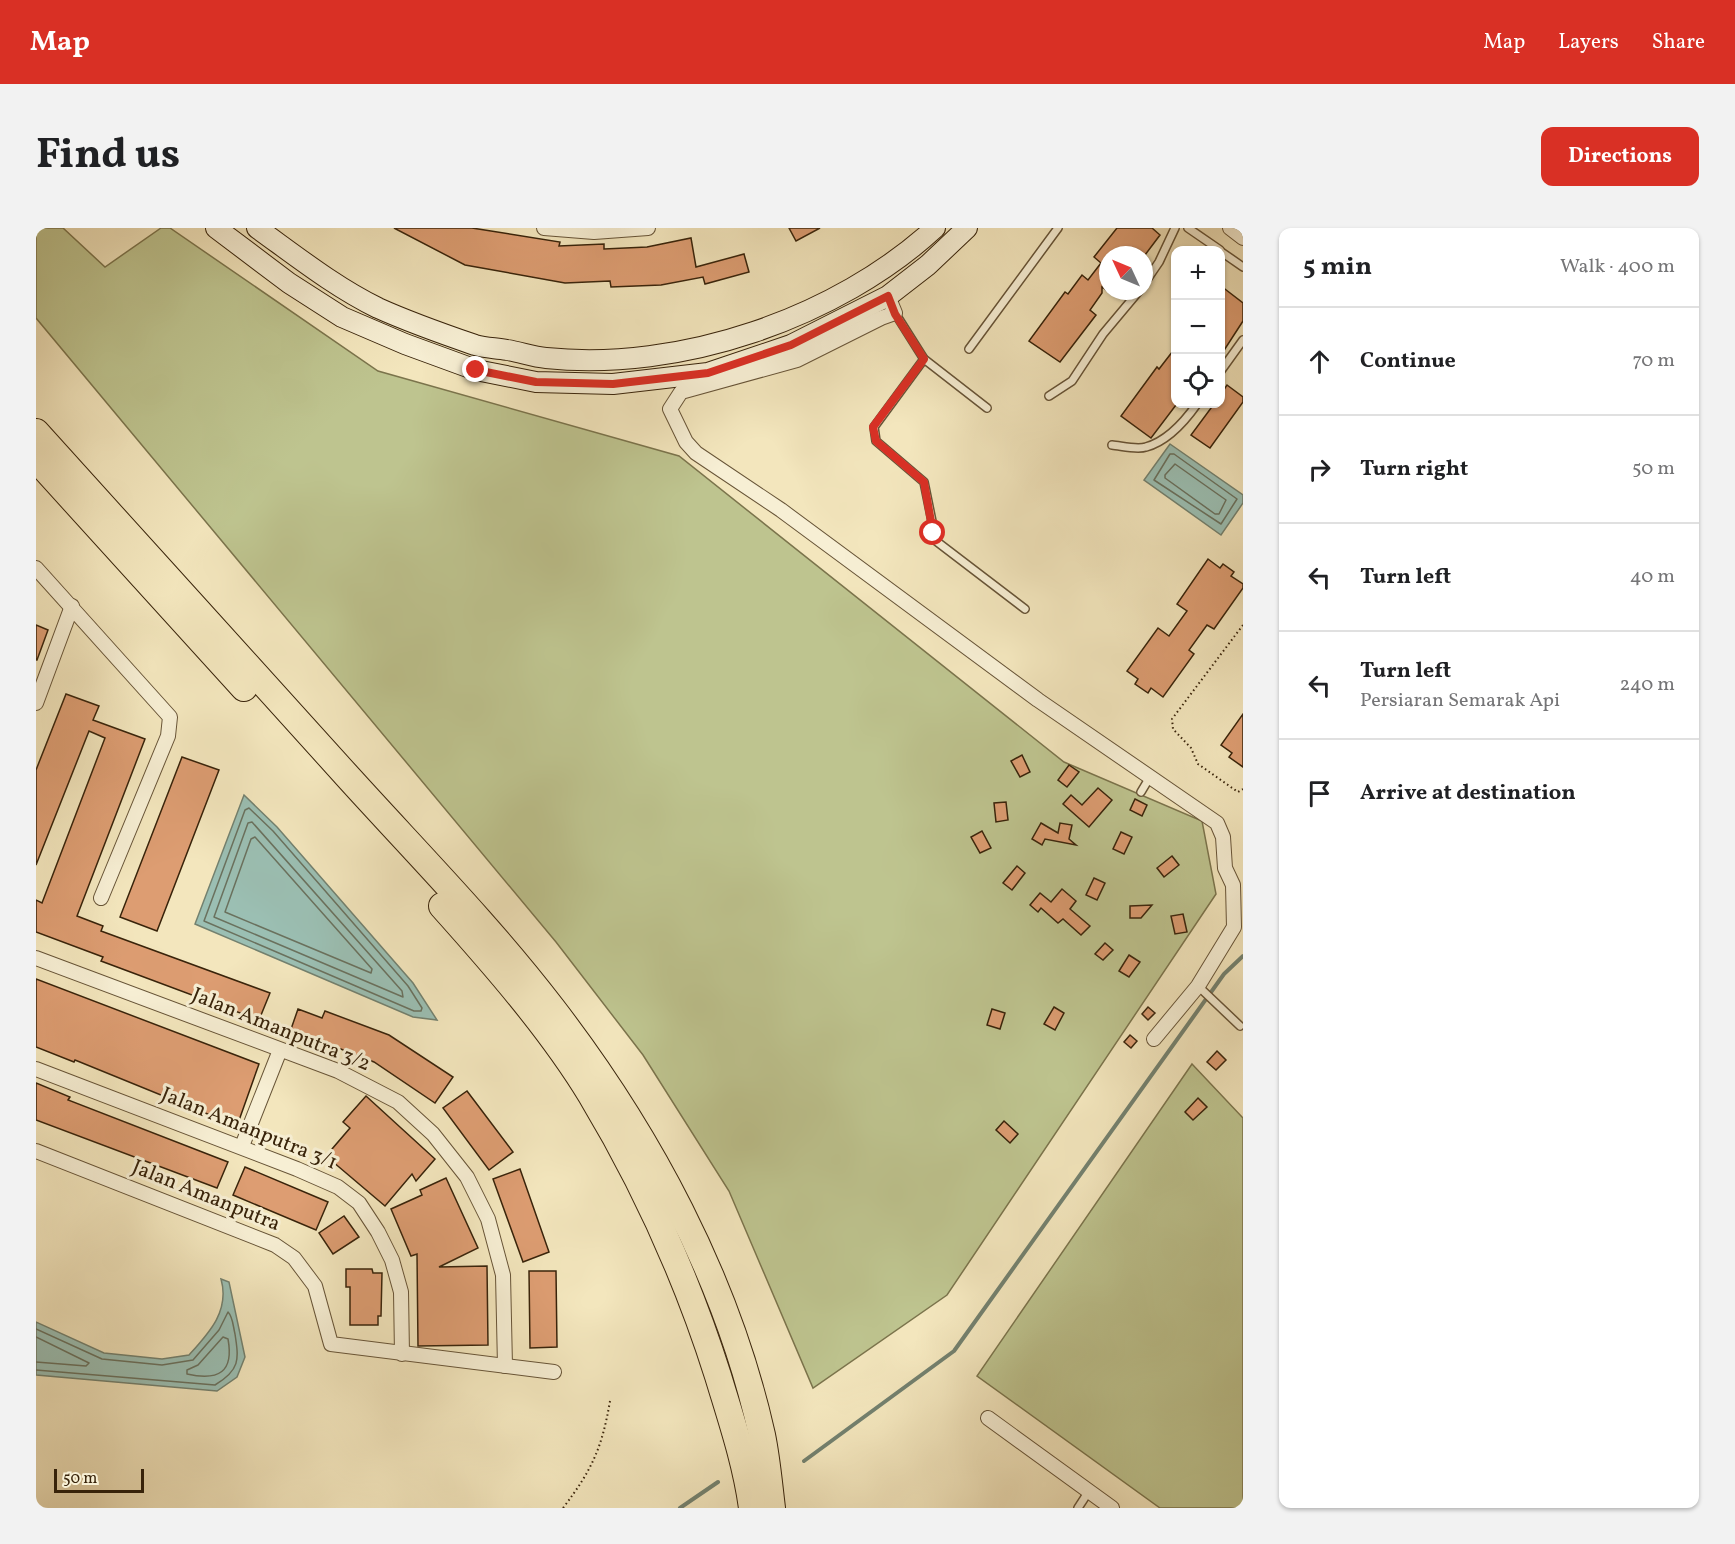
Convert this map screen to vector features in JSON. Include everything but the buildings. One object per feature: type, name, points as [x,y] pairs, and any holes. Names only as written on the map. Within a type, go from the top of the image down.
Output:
[{"type":"highway","points":[[36,432],[478,921],[551,1006],[606,1082],[656,1163],[726,1314],[786,1508]]},
{"type":"highway","points":[[36,459],[457,923],[536,1018],[576,1074],[635,1174],[670,1248],[701,1323],[737,1438],[752,1508]]},
{"type":"highway","points":[[762,1436],[772,1508]]},
{"type":"highway","points":[[737,1438],[741,1508]]},
{"type":"main road","points":[[216,228],[289,283],[342,317],[405,344],[476,370],[536,382],[613,384],[708,373],[791,345],[892,305],[967,228]]},
{"type":"main road","points":[[257,228],[315,269],[378,308],[478,346],[546,358],[588,360],[637,357],[683,350],[736,339],[782,323],[840,296],[891,265],[935,228]]},
{"type":"street","points":[[544,228],[572,231],[648,228]]},
{"type":"street","points":[[1230,228],[1243,238]]},
{"type":"street","points":[[892,305],[881,318],[797,360],[681,392],[670,409],[686,442],[721,471],[781,510],[923,617],[1215,820],[1223,837],[1225,868],[1233,885],[1234,927],[1198,986],[1154,1039]]},
{"type":"street","points":[[36,568],[170,717],[168,736],[101,898]]},
{"type":"street","points":[[36,703],[72,606]]},
{"type":"street","name":"Jalan Amanputra 3/2","points":[[36,958],[338,1071],[398,1102],[433,1134],[467,1177],[488,1219],[503,1275],[504,1366]]},
{"type":"street","points":[[242,1146],[280,1050]]},
{"type":"street","name":"Jalan Amanputra 3/1","points":[[36,1069],[242,1146],[338,1187],[358,1203],[378,1232],[392,1260],[402,1292],[402,1354]]},
{"type":"street","name":"Jalan Amanputra","points":[[36,1151],[275,1245],[294,1258],[315,1286],[325,1315],[329,1341],[345,1347],[554,1372]]},
{"type":"street","points":[[988,1418],[1112,1508]]},
{"type":"lane","points":[[969,349],[1058,228]]},
{"type":"lane","points":[[1153,271],[1175,228]]},
{"type":"lane","points":[[1188,228],[1213,246]]},
{"type":"lane","points":[[1225,254],[1243,267]]},
{"type":"lane","points":[[1049,396],[1072,381],[1103,334],[1131,300]]},
{"type":"lane","points":[[892,305],[924,359],[987,408]]},
{"type":"lane","points":[[1225,366],[1243,340]]},
{"type":"lane","points":[[924,359],[873,427],[873,434],[876,441],[924,482],[936,541],[1025,609]]},
{"type":"lane","points":[[1112,445],[1145,448],[1168,436],[1194,408]]},
{"type":"lane","points":[[1141,792],[1150,777]]},
{"type":"lane","points":[[1198,986],[1229,1013],[1240,1026]]},
{"type":"lane","points":[[1078,1508],[1089,1491]]},
{"type":"path","points":[[1243,625],[1172,719],[1173,729],[1191,748],[1198,764],[1238,792],[1243,789]]},
{"type":"path","points":[[563,1508],[588,1476],[602,1441],[610,1401]]},
{"type":"green space","points":[[36,228],[63,228],[105,267],[161,228],[170,228],[378,371],[679,456],[1064,762],[1202,821],[1216,894],[947,1295],[813,1388],[729,1191],[643,1055],[556,942],[36,318]]},
{"type":"green space","points":[[1192,1064],[1243,1118],[1243,1508],[1160,1508],[977,1376]]},
{"type":"water","points":[[1170,444],[1243,495],[1243,503],[1221,535],[1144,480]]},
{"type":"water","points":[[244,795],[277,827],[413,983],[437,1020],[413,1017],[195,924]]},
{"type":"water","points":[[221,1279],[229,1282],[245,1357],[237,1377],[217,1391],[36,1375],[36,1322],[104,1353],[162,1359],[189,1355],[216,1321],[223,1301]]},
{"type":"waterway","points":[[804,1461],[954,1351],[1224,974],[1243,956]]},
{"type":"waterway","points":[[680,1508],[718,1482]]},
{"type":"route","points":[[476,370],[536,382],[613,384],[708,373],[791,345],[888,296],[895,314],[924,359],[873,427],[873,434],[876,441],[924,482],[933,533]]}]
